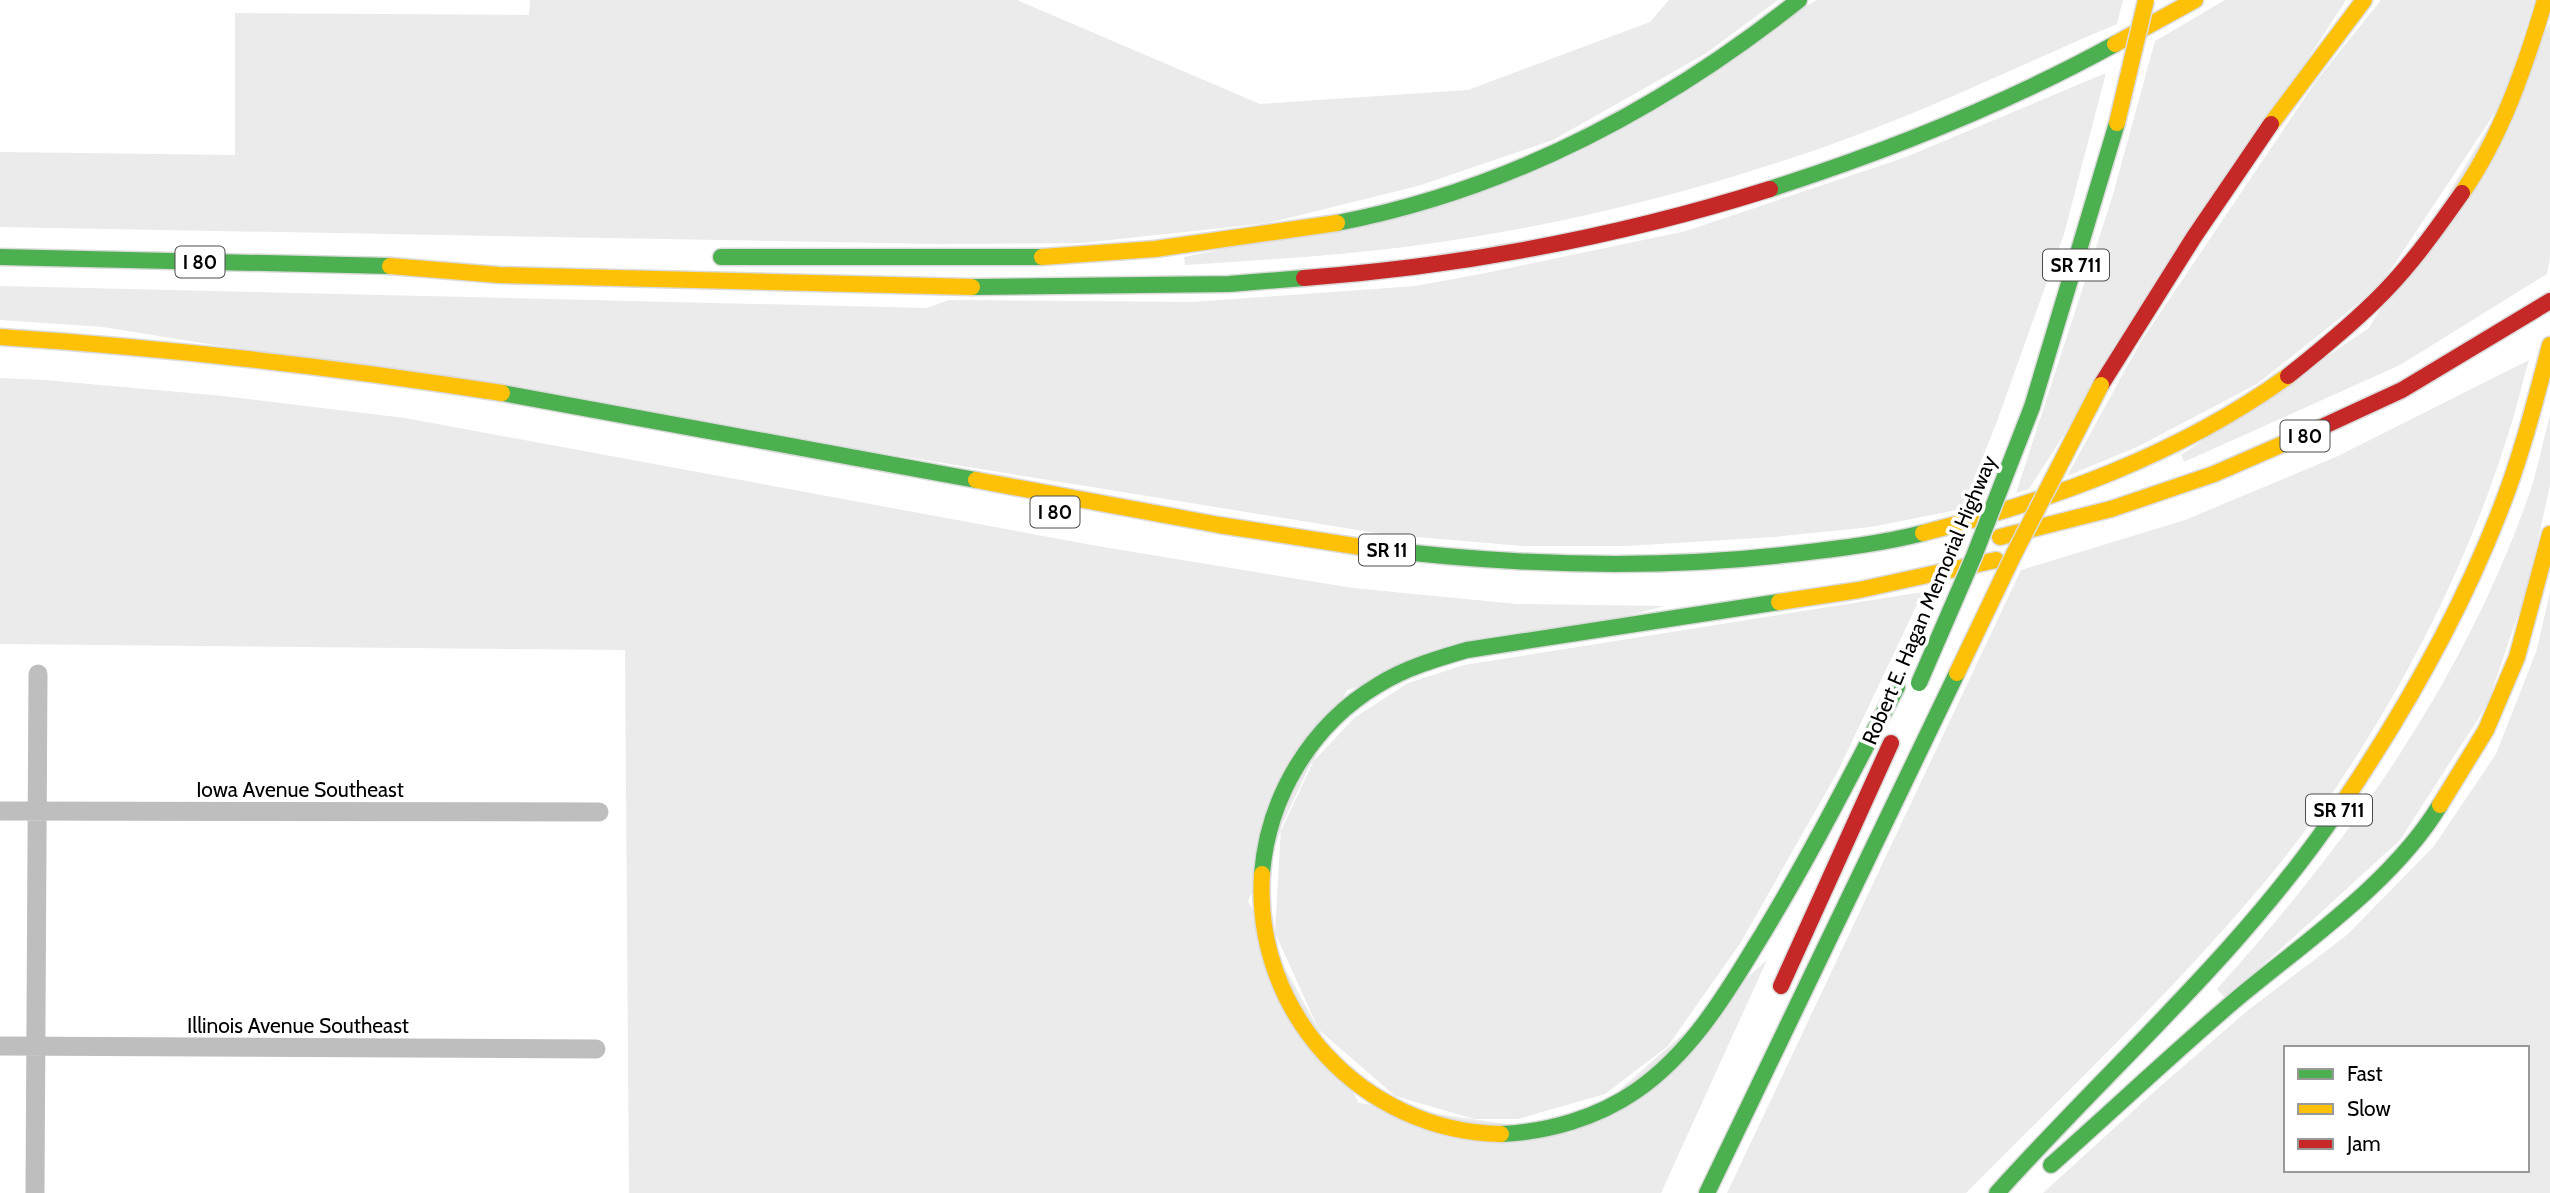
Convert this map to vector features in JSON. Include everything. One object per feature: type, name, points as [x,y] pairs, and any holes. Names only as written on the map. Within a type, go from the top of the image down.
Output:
[{"type":"highway","points":[[711,257],[1060,257],[1142,251],[1316,228],[1399,209],[1483,182],[1576,144],[1678,88],[1759,34],[1799,0]]},
{"type":"highway","name":"Robert E. Hagan Memorial Highway","points":[[1916,689],[1974,556],[2032,407],[2117,122],[2146,0]]},
{"type":"highway","name":"I 80","points":[[0,257],[400,267],[499,275],[1028,288],[1229,284],[1388,272],[1538,249],[1615,233],[1748,196],[1838,167],[1926,133],[2058,75],[2195,0]]},
{"type":"highway","points":[[1707,1193],[2014,554],[2101,384],[2232,177],[2278,111],[2364,0]]},
{"type":"highway","name":"SR 11","points":[[0,337],[148,348],[388,376],[575,406],[1234,527],[1410,553],[1559,563],[1679,563],[1854,546],[1961,524],[2076,488],[2204,428],[2260,396],[2311,360],[2358,320],[2401,276],[2441,224],[2475,171],[2505,115],[2529,56],[2545,0]]},
{"type":"highway","points":[[400,267],[488,259]]},
{"type":"highway","name":"I 80","points":[[1960,545],[2046,527],[2110,509],[2214,474],[2306,436],[2491,347],[2550,301]]},
{"type":"highway","points":[[2491,347],[2550,307]]},
{"type":"highway","name":"SR 711","points":[[1997,1193],[2223,955],[2307,855],[2364,774],[2418,687],[2480,561],[2509,485],[2550,345]]},
{"type":"highway","points":[[2393,412],[2415,401]]},
{"type":"highway","points":[[2205,494],[2229,485]]},
{"type":"highway","points":[[2040,1175],[2231,1004],[2365,892],[2413,842],[2453,786],[2486,730],[2517,657],[2550,534]]},
{"type":"highway","points":[[1188,536],[1214,540]]},
{"type":"highway","points":[[1900,681],[1784,902],[1728,990],[1699,1030],[1665,1067],[1615,1104],[1586,1118],[1527,1133],[1486,1135],[1445,1129],[1377,1099],[1348,1078],[1320,1051],[1283,995],[1261,928],[1261,861],[1268,821],[1283,788],[1305,753],[1322,731],[1367,691],[1432,661],[1467,650],[1859,590],[2035,550]]},
{"type":"highway","points":[[1940,592],[1974,556]]},
{"type":"highway","points":[[1601,580],[1681,578],[1828,566]]},
{"type":"highway","name":"Robert E. Hagan Memorial Highway","points":[[1772,1006],[1898,729]]},
{"type":"street","points":[[35,1193],[38,674]]},
{"type":"street","name":"Iowa Avenue Southeast","points":[[0,811],[599,812]]},
{"type":"street","name":"Illinois Avenue Southeast","points":[[0,1046],[596,1049]]},
{"type":"shaded area","points":[[530,0],[1017,0],[1260,104],[1468,90],[1650,22],[1669,0],[1778,0],[1705,54],[1553,140],[1418,186],[1268,223],[1082,243],[939,244],[0,227],[0,152],[235,155],[235,13],[529,15]]},
{"type":"shaded area","points":[[1817,0],[2123,0],[2117,24],[1986,82],[1854,136],[1691,189],[1581,216],[1468,238],[1355,252],[1185,265],[1184,257],[1450,202]]},
{"type":"shaded area","points":[[2225,0],[2346,0],[2029,489],[2016,493],[2112,198],[2155,41]]},
{"type":"shaded area","points":[[2381,0],[2535,0],[2502,102],[2380,286],[2257,384],[2137,447],[2067,476],[2140,343],[2316,81]]},
{"type":"shaded area","points":[[2550,23],[2550,258],[2547,274],[2400,365],[2184,462],[2181,455],[2369,328]]},
{"type":"shaded area","points":[[2106,73],[2064,234],[1996,424],[1962,509],[1871,527],[1774,537],[1626,546],[1522,546],[1382,534],[103,327],[0,320],[0,286],[927,308],[949,300],[1192,302],[1415,286],[1686,231],[1906,157]]},
{"type":"shaded area","points":[[2529,360],[2506,441],[2464,554],[2438,611],[2378,722],[2310,825],[2273,872],[2162,996],[1966,1193],[1727,1193],[2021,570],[2185,520],[2338,456]]},
{"type":"shaded area","points":[[0,378],[223,396],[405,418],[1103,547],[1353,588],[1517,604],[1665,606],[1347,690],[1248,901],[1359,1103],[1571,1133],[1767,960],[1661,1193],[629,1193],[625,650],[0,644]]},
{"type":"shaded area","points":[[2550,415],[2550,485],[2528,586],[2487,705],[2400,840],[2226,999],[2217,989],[2266,933],[2357,817],[2399,756],[2437,693],[2472,629],[2503,562],[2530,492]]},
{"type":"shaded area","points":[[1923,592],[1837,773],[1741,942],[1668,1046],[1605,1094],[1518,1119],[1474,1119],[1395,1096],[1319,1030],[1275,933],[1281,827],[1310,765],[1354,718],[1408,683],[1464,665]]},
{"type":"shaded area","points":[[2550,593],[2550,1193],[2043,1193],[2247,1011],[2347,935],[2434,846],[2496,754],[2536,652]]},
{"type":"traffic: fast","points":[[1337,223],[1401,208],[1463,189],[1582,140],[1694,76],[1799,0]]},
{"type":"traffic: fast","points":[[1770,189],[1946,125],[2032,87],[2115,44]]},
{"type":"traffic: fast","points":[[2032,407],[2117,123]]},
{"type":"traffic: fast","points":[[0,257],[390,266]]},
{"type":"traffic: fast","points":[[721,257],[1042,257]]},
{"type":"traffic: fast","points":[[972,287],[1229,284],[1304,278]]},
{"type":"traffic: fast","points":[[502,393],[976,480]]},
{"type":"traffic: fast","points":[[1919,683],[1974,556],[2032,407]]},
{"type":"traffic: fast","points":[[1361,547],[1522,562],[1684,563],[1841,548],[1923,533]]},
{"type":"traffic: fast","points":[[1262,874],[1273,818],[1297,766],[1313,742],[1332,721],[1354,701],[1388,679],[1421,664],[1467,650],[1779,602]]},
{"type":"traffic: fast","points":[[1707,1193],[1957,673]]},
{"type":"traffic: fast","points":[[1501,1134],[1554,1127],[1605,1109],[1655,1077],[1688,1044],[1729,988],[1792,884],[1897,687]]},
{"type":"traffic: fast","points":[[2051,1165],[2210,1022],[2345,911],[2398,860],[2440,805]]},
{"type":"traffic: fast","points":[[1997,1193],[2219,959],[2302,860],[2340,807]]},
{"type":"traffic: slow","points":[[2117,123],[2146,0]]},
{"type":"traffic: slow","points":[[2115,44],[2195,0]]},
{"type":"traffic: slow","points":[[2271,124],[2364,0]]},
{"type":"traffic: slow","points":[[2462,193],[2501,124],[2545,0]]},
{"type":"traffic: slow","points":[[1042,257],[1155,249],[1337,223]]},
{"type":"traffic: slow","points":[[390,266],[499,275],[972,287]]},
{"type":"traffic: slow","points":[[0,337],[251,359],[502,393]]},
{"type":"traffic: slow","points":[[2340,807],[2407,701],[2466,590],[2514,472],[2550,345]]},
{"type":"traffic: slow","points":[[1923,533],[2019,506],[2113,472],[2203,429],[2288,376]]},
{"type":"traffic: slow","points":[[1957,673],[2014,554],[2101,385]]},
{"type":"traffic: slow","points":[[2000,537],[2111,509],[2214,474],[2324,426]]},
{"type":"traffic: slow","points":[[976,480],[1219,525],[1361,547]]},
{"type":"traffic: slow","points":[[2440,805],[2486,730],[2517,657],[2550,534]]},
{"type":"traffic: slow","points":[[1779,602],[1859,590],[1996,560]]},
{"type":"traffic: slow","points":[[1262,874],[1264,925],[1276,973],[1297,1017],[1326,1055],[1362,1087],[1404,1112],[1450,1128],[1501,1134]]},
{"type":"traffic: jam","points":[[2101,385],[2194,237],[2271,124]]},
{"type":"traffic: jam","points":[[1304,278],[1423,266],[1540,247],[1655,221],[1770,189]]},
{"type":"traffic: jam","points":[[2288,376],[2362,314],[2385,291],[2416,256],[2462,193]]},
{"type":"traffic: jam","points":[[2324,426],[2402,390],[2550,301]]},
{"type":"traffic: jam","points":[[1781,986],[1891,743]]}]
